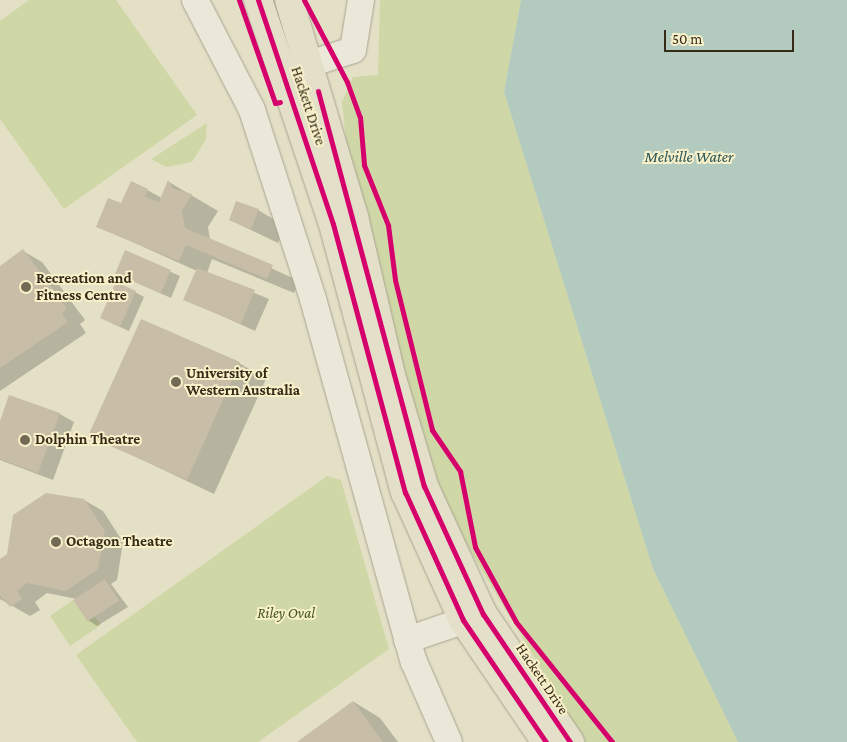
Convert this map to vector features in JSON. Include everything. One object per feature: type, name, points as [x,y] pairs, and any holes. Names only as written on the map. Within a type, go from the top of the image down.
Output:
[{"type":"main road","name":"Hackett Drive","points":[[258,0],[297,68]]},
{"type":"main road","name":"Hackett Drive","points":[[289,0],[297,68],[333,224],[405,492],[473,617],[546,742]]},
{"type":"main road","name":"Hackett Drive","points":[[473,617],[570,742]]},
{"type":"lane","points":[[195,0],[252,110],[313,299],[407,640],[449,742]]},
{"type":"lane","points":[[297,68],[353,50],[361,0]]},
{"type":"lane","points":[[407,640],[473,617]]},
{"type":"green space","points":[[29,0],[116,0],[197,115],[64,209],[0,119],[0,21]]},
{"type":"green space","points":[[380,0],[521,0],[504,92],[653,569],[738,742],[585,742],[439,499],[413,417],[346,140],[342,102],[353,77],[378,75]]},
{"type":"green space","points":[[207,123],[206,139],[192,162],[166,167],[151,159]]},
{"type":"green space","name":"Riley Oval","points":[[327,476],[341,480],[389,649],[258,742],[137,742],[76,655]]},
{"type":"green space","points":[[73,600],[87,621],[95,617],[101,625],[70,646],[50,616]]},
{"type":"water","name":"Melville Water","points":[[521,0],[847,0],[847,742],[738,742],[653,569],[504,92]]},
{"type":"building","points":[[168,180],[173,189],[192,194],[182,211],[185,228],[273,265],[267,279],[186,245],[179,261],[96,227],[108,198],[121,203],[131,181],[148,189],[145,197],[159,202]]},
{"type":"building","points":[[236,201],[259,209],[251,229],[229,220]]},
{"type":"building","name":"Recreation and Fitness Centre","points":[[23,249],[67,309],[62,313],[68,322],[0,368],[0,266]]},
{"type":"building","points":[[125,250],[171,270],[161,293],[115,274]]},
{"type":"building","points":[[197,268],[255,290],[241,324],[183,300]]},
{"type":"building","points":[[116,282],[136,291],[120,327],[100,318]]},
{"type":"building","points":[[141,319],[240,362],[187,480],[88,436]]},
{"type":"building","name":"Dolphin Theatre","points":[[9,395],[60,413],[38,473],[0,459],[0,421]]},
{"type":"building","name":"Octagon Theatre","points":[[46,493],[84,499],[105,531],[98,569],[66,591],[27,583],[17,591],[22,599],[10,607],[0,596],[0,559],[7,554],[13,515]]},
{"type":"building","points":[[105,579],[119,601],[87,621],[73,600]]},
{"type":"building","points":[[353,701],[383,742],[297,742]]},
{"type":"cycle path","points":[[239,0],[275,103],[280,102]]},
{"type":"cycle path","points":[[258,0],[333,224],[405,492],[463,620],[546,742]]},
{"type":"cycle path","points":[[304,0],[347,82],[360,117],[364,165],[388,225],[395,280],[432,430],[460,471],[475,547],[516,622],[612,742]]},
{"type":"cycle path","points":[[318,91],[424,486],[483,614],[570,742]]},
{"type":"place","name":"Recreation and Fitness Centre","points":[[26,287]]},
{"type":"place","name":"University of Western Australia","points":[[176,382]]},
{"type":"place","name":"Dolphin Theatre","points":[[25,440]]},
{"type":"place","name":"Octagon Theatre","points":[[56,542]]}]
